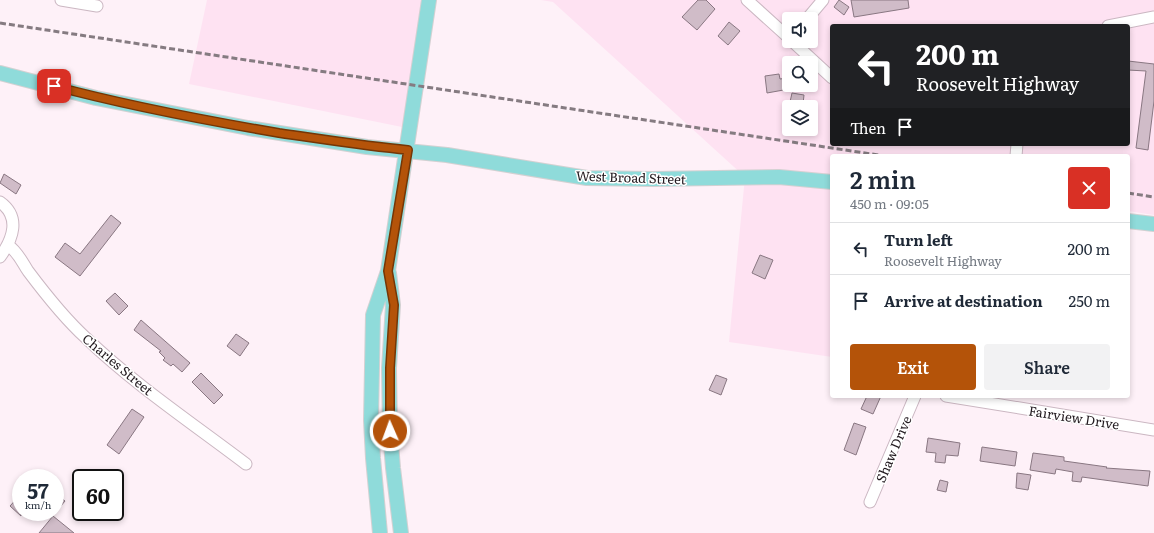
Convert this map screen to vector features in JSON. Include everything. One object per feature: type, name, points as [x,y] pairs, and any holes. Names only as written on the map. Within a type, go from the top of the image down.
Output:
[{"type":"main road","points":[[380,533],[373,458],[371,348],[373,315],[388,271],[408,150],[429,0]]},
{"type":"main road","name":"West Broad Street","points":[[0,73],[96,98],[164,112],[367,147],[408,150],[587,178],[652,179],[779,177],[830,182]]},
{"type":"main road","points":[[1130,221],[1154,224]]},
{"type":"main road","points":[[388,271],[394,305],[390,368],[390,431],[401,533]]},
{"type":"street","points":[[61,0],[97,6]]},
{"type":"street","points":[[747,0],[782,32]]},
{"type":"street","points":[[813,12],[822,0]]},
{"type":"street","points":[[1118,24],[1154,17]]},
{"type":"street","points":[[800,48],[830,76]]},
{"type":"street","points":[[0,202],[7,209],[13,219],[13,232],[8,245],[0,257]]},
{"type":"street","name":"Charles Street","points":[[8,245],[14,250],[27,270],[63,316],[85,338],[120,368],[246,464]]},
{"type":"street","name":"Shaw Drive","points":[[870,502],[914,398]]},
{"type":"street","name":"Fairview Drive","points":[[958,398],[1154,430]]},
{"type":"shaded area","points":[[207,0],[428,0],[407,128],[189,84]]},
{"type":"shaded area","points":[[541,0],[1154,0],[1154,215],[1130,211],[1130,154],[830,154],[830,357],[729,342],[745,177],[553,2]]},
{"type":"building","points":[[698,0],[706,0],[715,9],[697,30],[682,17]]},
{"type":"building","points":[[839,0],[849,7],[844,15],[834,7]]},
{"type":"building","points":[[851,0],[908,0],[909,8],[854,17]]},
{"type":"building","points":[[729,22],[740,31],[728,45],[718,36]]},
{"type":"building","points":[[1130,61],[1154,64],[1154,101],[1148,150],[1136,148],[1146,71],[1130,70]]},
{"type":"building","points":[[779,74],[780,79],[782,79],[782,90],[767,93],[765,76]]},
{"type":"building","points":[[792,93],[804,95],[803,100],[790,100]]},
{"type":"building","points":[[4,174],[21,185],[16,194],[0,183]]},
{"type":"building","points":[[111,215],[121,223],[80,276],[55,257],[65,243],[80,254]]},
{"type":"building","points":[[760,255],[773,260],[765,279],[752,273]]},
{"type":"building","points":[[115,293],[128,306],[119,315],[106,301]]},
{"type":"building","points":[[141,320],[190,363],[182,372],[173,364],[171,366],[163,360],[165,358],[159,352],[161,351],[134,330]]},
{"type":"building","points":[[236,334],[249,343],[240,356],[227,346]]},
{"type":"building","points":[[201,373],[223,395],[214,404],[192,382]]},
{"type":"building","points":[[716,375],[727,379],[721,395],[709,390]]},
{"type":"building","points":[[866,398],[880,398],[873,414],[861,409]]},
{"type":"building","points":[[132,409],[144,417],[119,454],[107,445]]},
{"type":"building","points":[[854,423],[866,427],[856,455],[844,450]]},
{"type":"building","points":[[928,438],[960,443],[958,456],[946,455],[945,463],[935,462],[936,453],[926,452]]},
{"type":"building","points":[[982,447],[1017,452],[1015,466],[980,461]]},
{"type":"building","points":[[1033,453],[1064,457],[1064,461],[1107,467],[1106,468],[1150,471],[1148,486],[1082,477],[1081,482],[1072,481],[1073,472],[1056,469],[1055,474],[1030,470]]},
{"type":"building","points":[[1017,473],[1031,475],[1028,490],[1016,488]]},
{"type":"building","points":[[940,480],[948,482],[946,492],[937,490]]},
{"type":"building","points":[[49,521],[59,521],[74,533],[39,533]]},
{"type":"railway","points":[[0,23],[872,154]]},
{"type":"railway","points":[[1130,193],[1154,197]]},
{"type":"route","points":[[54,86],[96,98],[248,128],[367,147],[408,150],[388,271],[394,305],[391,336],[389,400],[390,431]]}]
